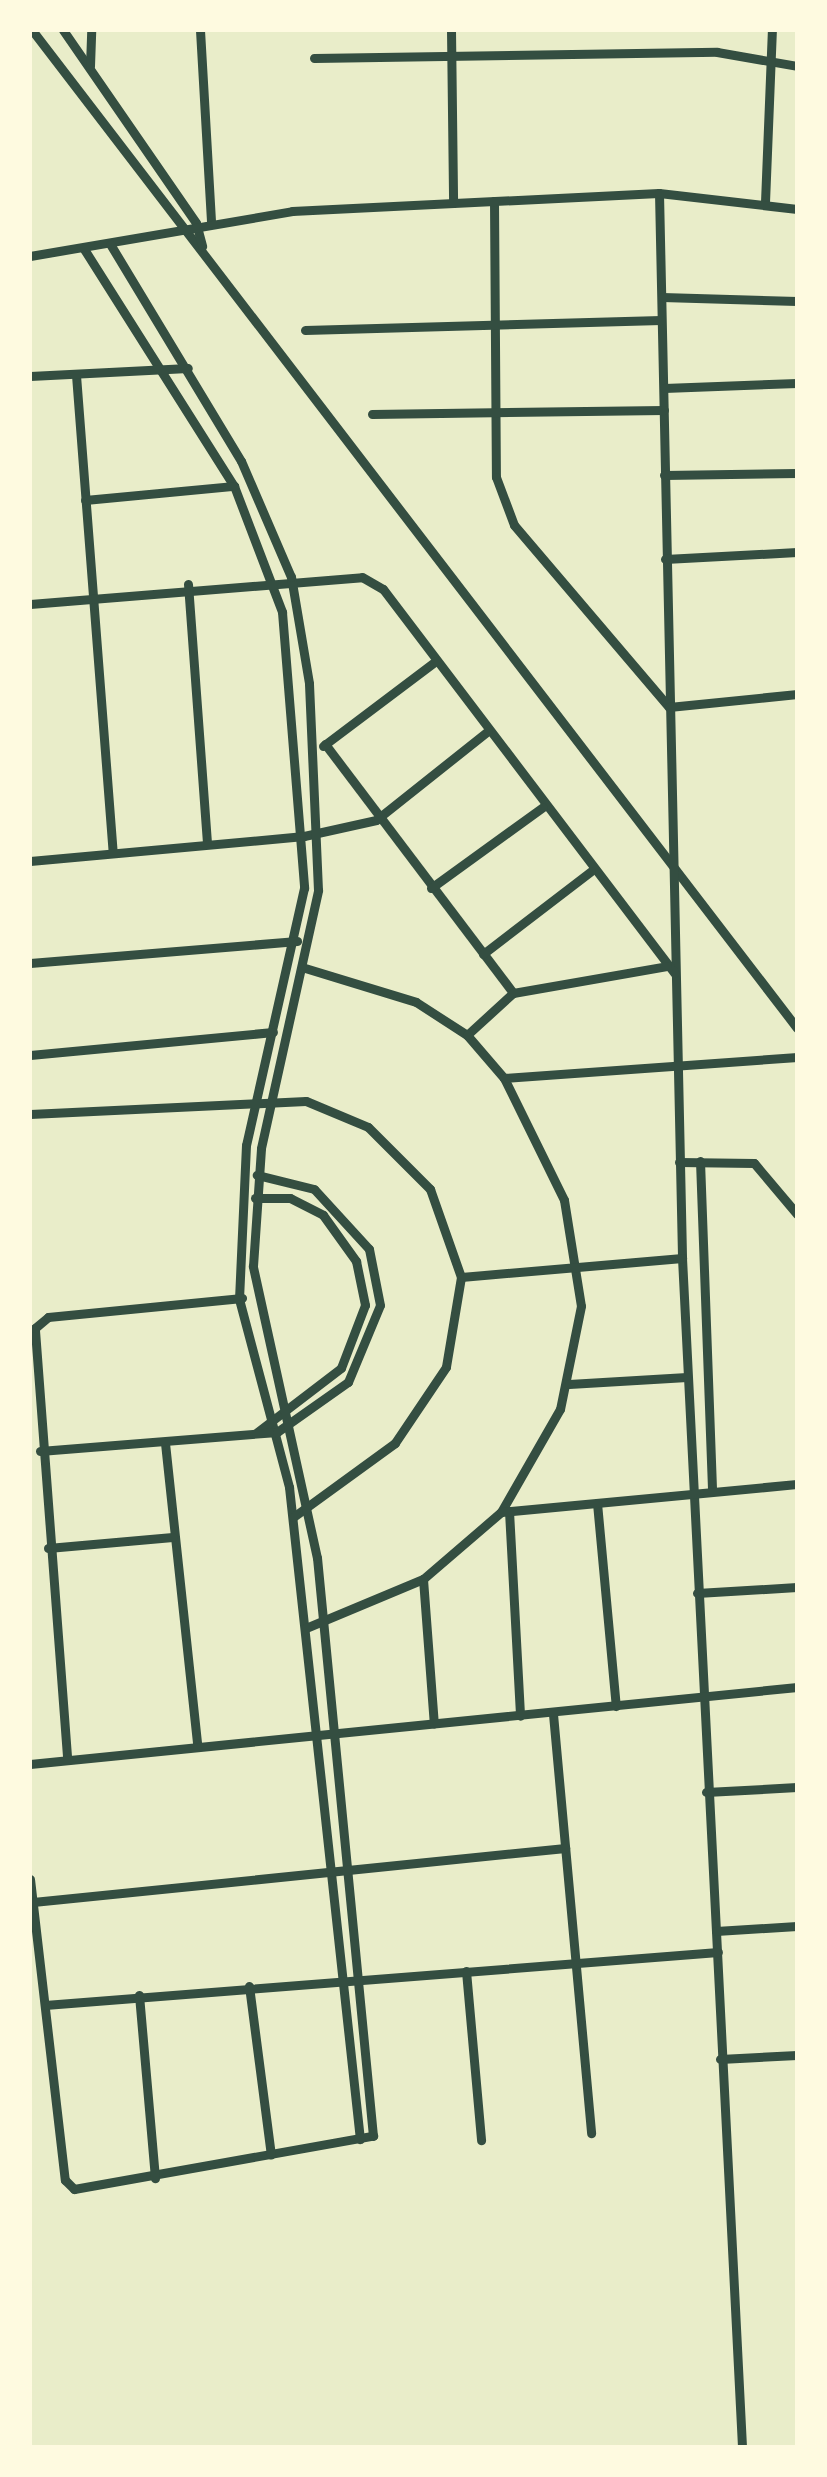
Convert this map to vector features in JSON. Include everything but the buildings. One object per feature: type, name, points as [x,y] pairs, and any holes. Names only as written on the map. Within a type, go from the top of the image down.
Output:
[{"type":"street","points":[[32,30],[174,227],[202,246],[672,858],[797,1028]]},
{"type":"street","points":[[62,30],[196,222],[202,246]]},
{"type":"street","points":[[90,66],[91,30]]},
{"type":"street","points":[[200,30],[212,221]]},
{"type":"street","points":[[452,30],[454,202]]},
{"type":"street","points":[[765,202],[772,30]]},
{"type":"street","points":[[314,58],[770,60],[797,66]]},
{"type":"street","points":[[659,193],[672,858],[670,969],[706,1792],[718,1952],[720,2059],[742,2447]]},
{"type":"street","points":[[30,256],[110,244],[196,222],[454,202],[659,193],[765,202],[797,209]]},
{"type":"street","points":[[494,202],[496,477],[514,525],[668,707]]},
{"type":"street","points":[[30,1879],[66,2180],[90,2191],[360,2140],[374,2131],[345,1872],[326,1622],[310,1509],[292,1425],[254,1297],[257,1175],[306,968],[322,833],[321,748],[290,577],[188,368],[110,244]]},
{"type":"street","points":[[84,249],[234,486],[273,578],[304,836],[292,966],[256,1098],[240,1184],[240,1298],[277,1432],[293,1517],[360,2140]]},
{"type":"street","points":[[662,297],[797,301]]},
{"type":"street","points":[[305,330],[662,320]]},
{"type":"street","points":[[30,376],[188,368]]},
{"type":"street","points":[[76,375],[90,597],[113,853]]},
{"type":"street","points":[[664,388],[797,383]]},
{"type":"street","points":[[372,414],[664,410]]},
{"type":"street","points":[[664,475],[797,474]]},
{"type":"street","points":[[84,500],[234,486]]},
{"type":"street","points":[[666,559],[797,552]]},
{"type":"street","points":[[30,604],[188,584],[362,577],[383,590],[591,871],[670,969]]},
{"type":"street","points":[[188,584],[208,844]]},
{"type":"street","points":[[321,748],[436,661]]},
{"type":"street","points":[[668,707],[797,694]]},
{"type":"street","points":[[30,861],[304,836],[376,820],[488,731]]},
{"type":"street","points":[[321,748],[513,993]]},
{"type":"street","points":[[431,888],[543,806]]},
{"type":"street","points":[[483,954],[591,871]]},
{"type":"street","points":[[30,963],[296,941]]},
{"type":"street","points":[[292,966],[387,988],[468,1035],[504,1078],[550,1164],[581,1267],[569,1384],[505,1512],[422,1579],[306,1628]]},
{"type":"street","points":[[468,1035],[513,993],[670,969]]},
{"type":"street","points":[[30,1055],[272,1032]]},
{"type":"street","points":[[504,1078],[797,1057]]},
{"type":"street","points":[[30,1114],[273,1096],[340,1111],[400,1152],[450,1228],[461,1277],[459,1320],[426,1406],[364,1471],[293,1517]]},
{"type":"street","points":[[679,1162],[754,1163],[797,1214]]},
{"type":"street","points":[[700,1162],[712,1491]]},
{"type":"street","points":[[40,1451],[277,1432],[292,1425],[362,1365],[380,1305],[378,1274],[336,1204],[295,1179],[257,1175]]},
{"type":"street","points":[[255,1198],[290,1198],[323,1215],[362,1279],[351,1352],[288,1410],[256,1433]]},
{"type":"street","points":[[461,1277],[682,1258]]},
{"type":"street","points":[[67,1756],[40,1451],[34,1328],[48,1317],[254,1297]]},
{"type":"street","points":[[569,1384],[687,1377]]},
{"type":"street","points":[[165,1443],[197,1744]]},
{"type":"street","points":[[505,1512],[797,1484]]},
{"type":"street","points":[[597,1503],[616,1706]]},
{"type":"street","points":[[505,1512],[520,1716]]},
{"type":"street","points":[[48,1548],[172,1537]]},
{"type":"street","points":[[422,1579],[434,1724]]},
{"type":"street","points":[[698,1593],[797,1587]]},
{"type":"street","points":[[30,1764],[67,1756],[553,1714],[797,1687]]},
{"type":"street","points":[[553,1714],[591,2132]]},
{"type":"street","points":[[706,1792],[797,1787]]},
{"type":"street","points":[[33,1902],[565,1848]]},
{"type":"street","points":[[716,1931],[797,1926]]},
{"type":"street","points":[[45,2004],[342,1978],[718,1952]]},
{"type":"street","points":[[466,1971],[481,2140]]},
{"type":"street","points":[[249,1986],[270,2155]]},
{"type":"street","points":[[139,1995],[155,2178]]},
{"type":"street","points":[[720,2059],[797,2056]]}]
